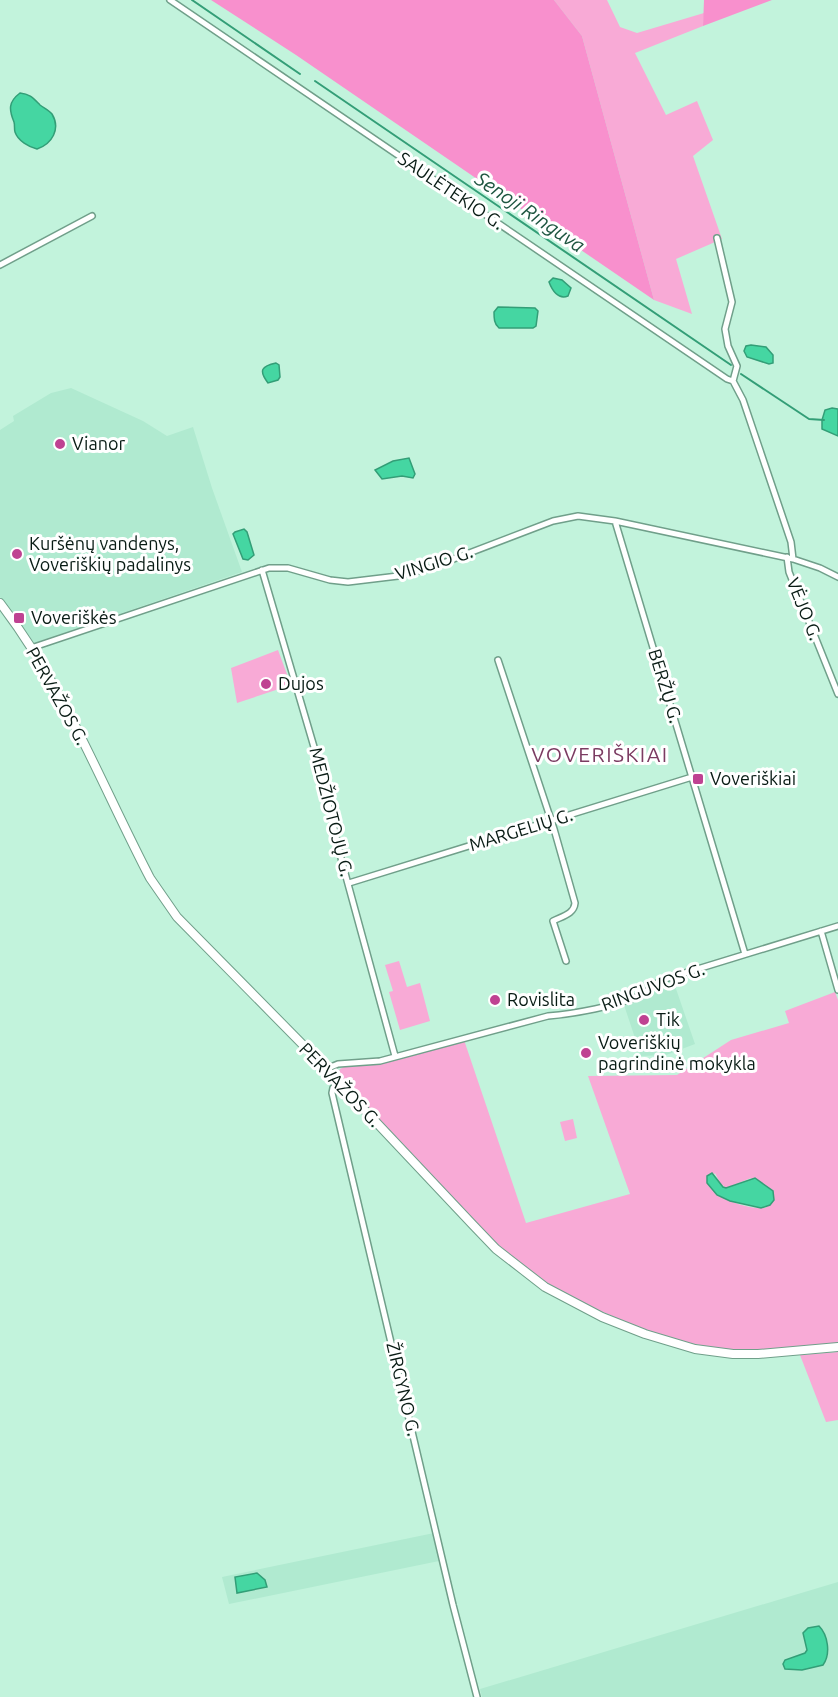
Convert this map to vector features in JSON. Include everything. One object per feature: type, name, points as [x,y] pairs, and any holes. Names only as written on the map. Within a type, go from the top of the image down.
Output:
[{"type":"main road","name":"PERVAŽOS G.","points":[[0,603],[31,648],[72,720],[137,855],[163,900],[196,938],[326,1069],[496,1249],[545,1287],[570,1302],[645,1334],[678,1345],[712,1352],[758,1354],[838,1347]]},
{"type":"street","name":"SAULĖTEKIO G.","points":[[170,0],[733,381]]},
{"type":"street","points":[[0,265],[92,216]]},
{"type":"street","points":[[717,238],[732,302],[725,329],[728,346],[737,366],[733,381]]},
{"type":"street","name":"VĖJO G.","points":[[733,381],[744,400],[791,543],[789,572],[838,694]]},
{"type":"street","name":"VINGIO G.","points":[[31,648],[262,570],[288,568],[330,580],[368,580],[398,576],[430,568],[553,521],[578,516],[615,521],[790,558],[838,577]]},
{"type":"street","name":"BERŽŲ G.","points":[[615,521],[745,954]]},
{"type":"street","name":"MEDŽIOTOJŲ G.","points":[[262,570],[319,764],[395,1056]]},
{"type":"street","points":[[498,660],[575,903],[571,912],[553,921],[566,961]]},
{"type":"street","name":"MARGELIŲ G.","points":[[349,883],[692,777]]},
{"type":"street","name":"RINGUVOS G.","points":[[326,1069],[329,1066],[366,1063],[548,1016],[571,1014],[633,997],[665,979],[838,926]]},
{"type":"street","points":[[821,931],[838,990]]},
{"type":"street","name":"ŽIRGYNO G.","points":[[338,1082],[332,1093],[453,1605],[477,1697]]},
{"type":"shaded area","points":[[211,0],[554,0],[582,36],[654,300],[296,55]]},
{"type":"shaded area","points":[[554,0],[607,0],[620,27],[637,33],[704,13],[703,26],[635,53],[666,115],[697,101],[713,140],[693,156],[722,239],[676,259],[692,314],[654,300],[582,36]]},
{"type":"shaded area","points":[[704,0],[772,0],[703,26]]},
{"type":"shaded area","points":[[20,93],[31,97],[51,113],[55,120],[54,135],[51,140],[37,149],[24,143],[15,132],[11,106]]},
{"type":"shaded area","points":[[553,278],[562,280],[571,288],[568,296],[561,297],[554,291],[549,282]]},
{"type":"shaded area","points":[[498,307],[535,308],[538,311],[536,326],[533,328],[499,328],[494,316]]},
{"type":"shaded area","points":[[746,346],[766,347],[773,355],[773,363],[769,364],[747,357],[744,351]]},
{"type":"shaded area","points":[[276,363],[279,365],[280,377],[268,383],[263,375],[263,369]]},
{"type":"shaded area","points":[[71,388],[143,421],[167,436],[193,427],[242,572],[34,643],[0,597],[0,430],[14,421],[13,416],[51,393]]},
{"type":"shaded area","points":[[838,409],[838,436],[822,429],[825,410]]},
{"type":"shaded area","points":[[409,458],[415,474],[413,478],[402,476],[382,479],[375,470],[393,461]]},
{"type":"shaded area","points":[[244,529],[254,555],[248,560],[243,559],[233,534]]},
{"type":"shaded area","points":[[278,650],[291,685],[237,703],[231,668]]},
{"type":"shaded area","points":[[399,961],[407,987],[420,983],[430,1021],[400,1030],[389,992],[393,991],[385,965]]},
{"type":"shaded area","points":[[674,983],[695,1044],[666,1055],[641,1056],[622,999]]},
{"type":"shaded area","points":[[835,992],[838,1000],[838,1344],[753,1350],[720,1349],[652,1333],[563,1295],[504,1251],[337,1075],[344,1067],[375,1065],[464,1040],[526,1223],[630,1194],[588,1076],[677,1075],[731,1040],[789,1023],[785,1011]],"holes":[[[715,1173],[720,1183],[726,1188],[751,1178],[766,1208],[750,1207],[726,1199],[707,1183]]]},
{"type":"shaded area","points":[[573,1119],[577,1138],[565,1141],[560,1122]]},
{"type":"shaded area","points":[[712,1173],[726,1188],[755,1178],[773,1191],[774,1200],[770,1205],[761,1208],[730,1201],[717,1195],[707,1183],[707,1176]]},
{"type":"shaded area","points":[[838,1352],[838,1420],[826,1422],[800,1355]]},
{"type":"shaded area","points":[[434,1533],[439,1561],[229,1604],[222,1577]]},
{"type":"shaded area","points":[[257,1573],[265,1580],[267,1587],[237,1593],[235,1577]]},
{"type":"shaded area","points":[[838,1582],[838,1697],[482,1697],[480,1689]]},
{"type":"shaded area","points":[[819,1626],[825,1634],[827,1645],[827,1656],[823,1665],[802,1670],[785,1669],[783,1664],[785,1660],[805,1653],[807,1650],[803,1633],[808,1628]]},
{"type":"waterway","name":"Senoji Ringuva","points":[[192,0],[300,74]]},
{"type":"waterway","name":"Senoji Ringuva","points":[[315,81],[731,365]]},
{"type":"waterway","name":"Senoji Ringuva","points":[[741,374],[809,419],[824,420]]},
{"type":"place","name":"Vianor","points":[[60,444]]},
{"type":"place","name":"Kuršėnų vandenys, Voveriškių padalinys","points":[[17,554]]},
{"type":"place","name":"Voveriškės","points":[[19,618]]},
{"type":"place","name":"Dujos","points":[[266,684]]},
{"type":"place","name":"Voveriškiai","points":[[698,779]]},
{"type":"place","name":"Rovislita","points":[[495,1000]]},
{"type":"place","name":"Tik","points":[[644,1020]]},
{"type":"place","name":"Voveriškių pagrindinė mokykla","points":[[586,1053]]},
{"type":"district","name":"VOVERIŠKIAI","points":[[600,755]]}]
